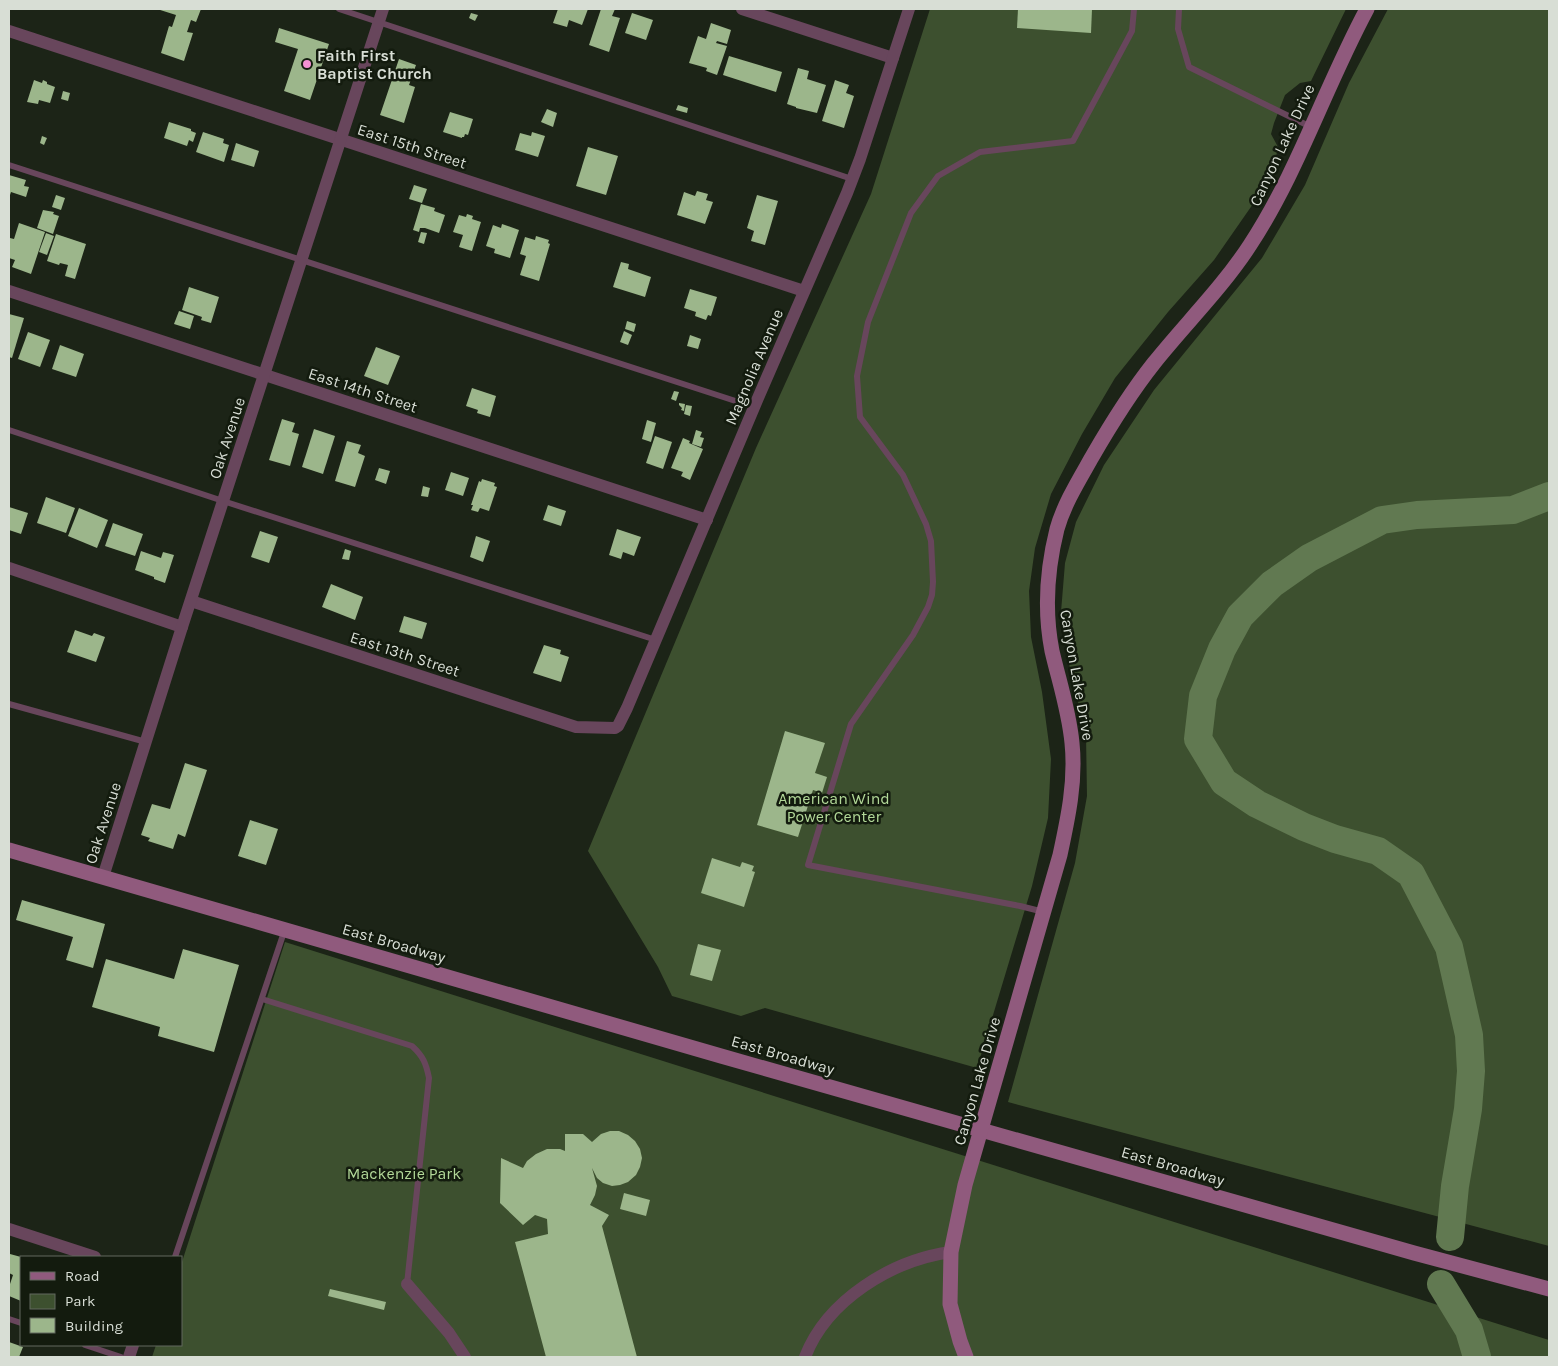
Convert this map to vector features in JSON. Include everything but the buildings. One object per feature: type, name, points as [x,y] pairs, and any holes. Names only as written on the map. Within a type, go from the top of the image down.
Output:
[{"type":"main road","name":"Canyon Lake Drive","points":[[966,1357],[950,1304],[951,1252],[965,1185],[1044,912],[1069,815],[1072,781],[1071,737],[1048,620],[1047,589],[1051,557],[1058,527],[1072,493],[1105,434],[1128,398],[1154,363],[1231,272],[1250,244],[1286,183],[1337,68],[1367,9]]},
{"type":"main road","name":"East Broadway","points":[[9,850],[1414,1253],[1549,1289]]},
{"type":"street","name":"Oak Avenue","points":[[103,877],[182,626],[383,9]]},
{"type":"street","points":[[742,9],[893,58]]},
{"type":"street","name":"Magnolia Avenue","points":[[611,728],[618,726],[627,708],[853,179],[909,9]]},
{"type":"street","name":"East 15th Street","points":[[9,32],[804,291]]},
{"type":"street","name":"East 14th Street","points":[[9,291],[707,520]]},
{"type":"street","points":[[9,569],[182,626]]},
{"type":"street","name":"East 13th Street","points":[[191,601],[576,726],[611,728]]},
{"type":"street","points":[[9,1229],[92,1256]]},
{"type":"street","points":[[805,1357],[808,1349],[829,1318],[866,1285],[888,1271],[922,1257],[951,1252]]},
{"type":"street","points":[[407,1284],[449,1333],[465,1357]]},
{"type":"lane","points":[[339,9],[853,179]]},
{"type":"lane","points":[[1044,912],[808,865],[851,724],[913,635],[928,607],[932,595],[932,541],[926,524],[903,475],[860,417],[857,376],[868,322],[911,213],[938,176],[980,152],[1073,141],[1132,31],[1134,9]]},
{"type":"lane","points":[[1180,9],[1178,29],[1189,67],[1311,127]]},
{"type":"lane","points":[[9,165],[754,407]]},
{"type":"lane","points":[[9,430],[656,640]]},
{"type":"lane","points":[[9,704],[146,742]]},
{"type":"lane","points":[[175,1256],[285,929]]},
{"type":"lane","points":[[262,999],[412,1046],[426,1062],[429,1078],[407,1284]]},
{"type":"lane","points":[[88,1346],[121,1357]]},
{"type":"green space","name":"American Wind Power Center","points":[[930,9],[1346,9],[1311,81],[1300,83],[1285,95],[1271,134],[1278,147],[1274,166],[1262,191],[1214,260],[1168,312],[1115,378],[1082,434],[1051,494],[1035,548],[1029,591],[1031,637],[1042,692],[1051,759],[1048,818],[1032,886],[977,1068],[765,1008],[741,1016],[672,996],[658,967],[588,851],[756,448],[871,194]]},
{"type":"green space","points":[[1388,9],[1549,9],[1549,1246],[1008,1102],[1075,863],[1087,796],[1086,735],[1070,669],[1061,612],[1065,563],[1076,522],[1104,465],[1154,390],[1262,258],[1305,185],[1349,83]]},
{"type":"green space","name":"Mackenzie Park","points":[[285,942],[1549,1340],[1549,1357],[152,1357],[156,1346],[182,1346],[182,1262]]},
{"type":"waterway","points":[[1450,1237],[1455,1186],[1468,1109],[1471,1071],[1469,1035],[1449,947],[1411,874],[1378,851],[1335,839],[1304,827],[1257,804],[1224,782],[1198,739],[1203,696],[1222,649],[1240,616],[1272,584],[1309,558],[1382,520],[1417,515],[1513,510],[1549,496]]},
{"type":"waterway","points":[[1441,1284],[1469,1330],[1477,1357]]},
{"type":"place","name":"Faith First Baptist Church","points":[[307,64]]}]
